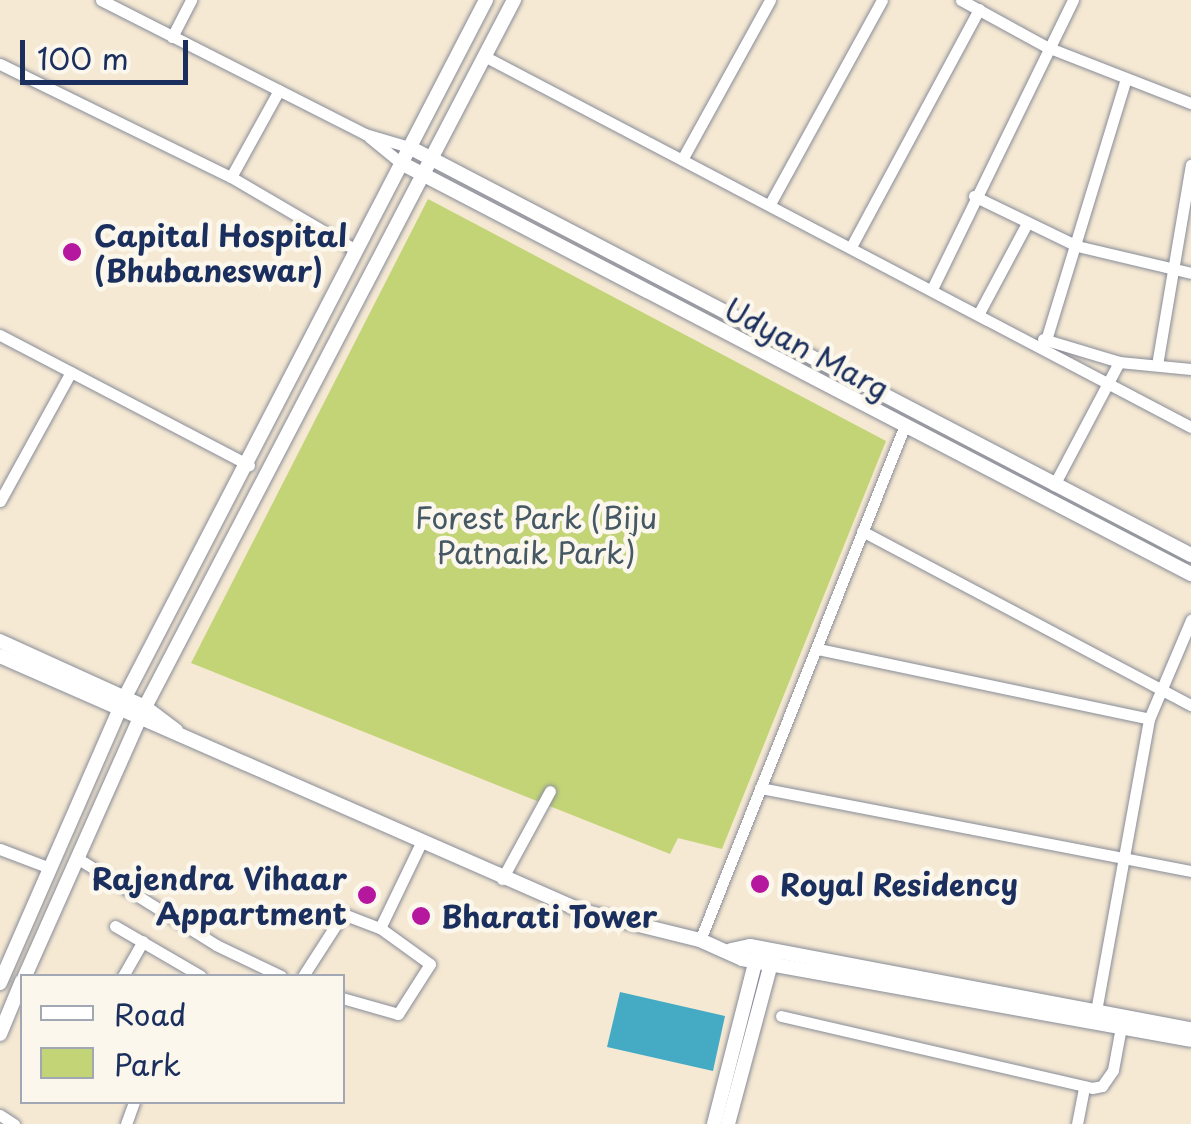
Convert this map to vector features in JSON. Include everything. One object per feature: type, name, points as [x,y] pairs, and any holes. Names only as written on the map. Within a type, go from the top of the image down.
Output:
[{"type":"street","points":[[101,0],[365,134],[409,147]]},
{"type":"street","points":[[172,37],[191,0]]},
{"type":"street","points":[[0,983],[125,697],[250,465],[486,0]]},
{"type":"street","points":[[26,974],[144,706],[514,0]]},
{"type":"street","points":[[684,156],[770,0]]},
{"type":"street","points":[[771,202],[882,0]]},
{"type":"street","points":[[961,0],[1046,48],[1191,103]]},
{"type":"street","points":[[932,289],[1046,48],[1073,0]]},
{"type":"street","points":[[852,245],[979,9]]},
{"type":"street","points":[[484,56],[684,156],[1191,427]]},
{"type":"street","points":[[0,64],[232,177],[356,250]]},
{"type":"street","points":[[1046,340],[1125,81]]},
{"type":"street","points":[[232,177],[279,90]]},
{"type":"street","points":[[365,134],[401,163]]},
{"type":"street","name":"Udyan Marg","points":[[409,147],[1191,555]]},
{"type":"street","name":"Udyan Marg","points":[[401,163],[903,430],[1191,574]]},
{"type":"street","points":[[1157,365],[1191,164]]},
{"type":"street","points":[[974,196],[1026,225],[1076,246],[1191,273]]},
{"type":"street","points":[[978,314],[1026,225]]},
{"type":"street","points":[[1010,330],[1119,362],[1191,369]]},
{"type":"street","points":[[0,335],[250,465]]},
{"type":"street","points":[[1054,486],[1119,362]]},
{"type":"street","points":[[0,501],[72,372]]},
{"type":"street","points":[[860,407],[869,390]]},
{"type":"street","points":[[700,940],[903,430]]},
{"type":"street","points":[[862,532],[1191,705]]},
{"type":"street","points":[[1096,1012],[1150,719],[1191,620]]},
{"type":"street","points":[[0,641],[144,706],[184,736]]},
{"type":"street","points":[[818,649],[1150,719]]},
{"type":"street","points":[[0,656],[138,722],[184,736],[420,846],[582,911],[731,950],[1191,1040]]},
{"type":"street","points":[[760,788],[1191,871]]},
{"type":"street","points":[[502,879],[550,792]]},
{"type":"street","points":[[380,928],[420,846]]},
{"type":"street","points":[[0,849],[50,868]]},
{"type":"street","points":[[76,858],[216,945],[277,974]]},
{"type":"street","points":[[304,974],[343,914],[380,928],[430,964],[398,1014],[345,999]]},
{"type":"street","points":[[115,926],[199,974]]},
{"type":"street","points":[[124,974],[143,941]]},
{"type":"street","points":[[714,1124],[757,954]]},
{"type":"street","points":[[773,957],[1191,1029]]},
{"type":"street","points":[[728,1124],[773,957]]},
{"type":"street","points":[[0,1034],[20,988]]},
{"type":"street","points":[[782,1016],[866,1040],[917,1043],[1084,1087],[1106,1082],[1121,1027]]},
{"type":"street","points":[[1077,1124],[1084,1087]]},
{"type":"street","points":[[0,1115],[14,1124]]},
{"type":"green space","name":"Forest Park (Biju Patnaik Park)","points":[[428,199],[886,441],[722,849],[678,838],[670,854],[191,663]]},
{"type":"water","points":[[620,992],[725,1016],[713,1071],[607,1047]]},
{"type":"place","name":"Capital Hospital (Bhubaneswar)","points":[[72,252]]},
{"type":"place","name":"Royal Residency","points":[[760,884]]},
{"type":"place","name":"Rajendra Vihaar Appartment","points":[[367,895]]},
{"type":"place","name":"Bharati Tower","points":[[421,916]]}]
